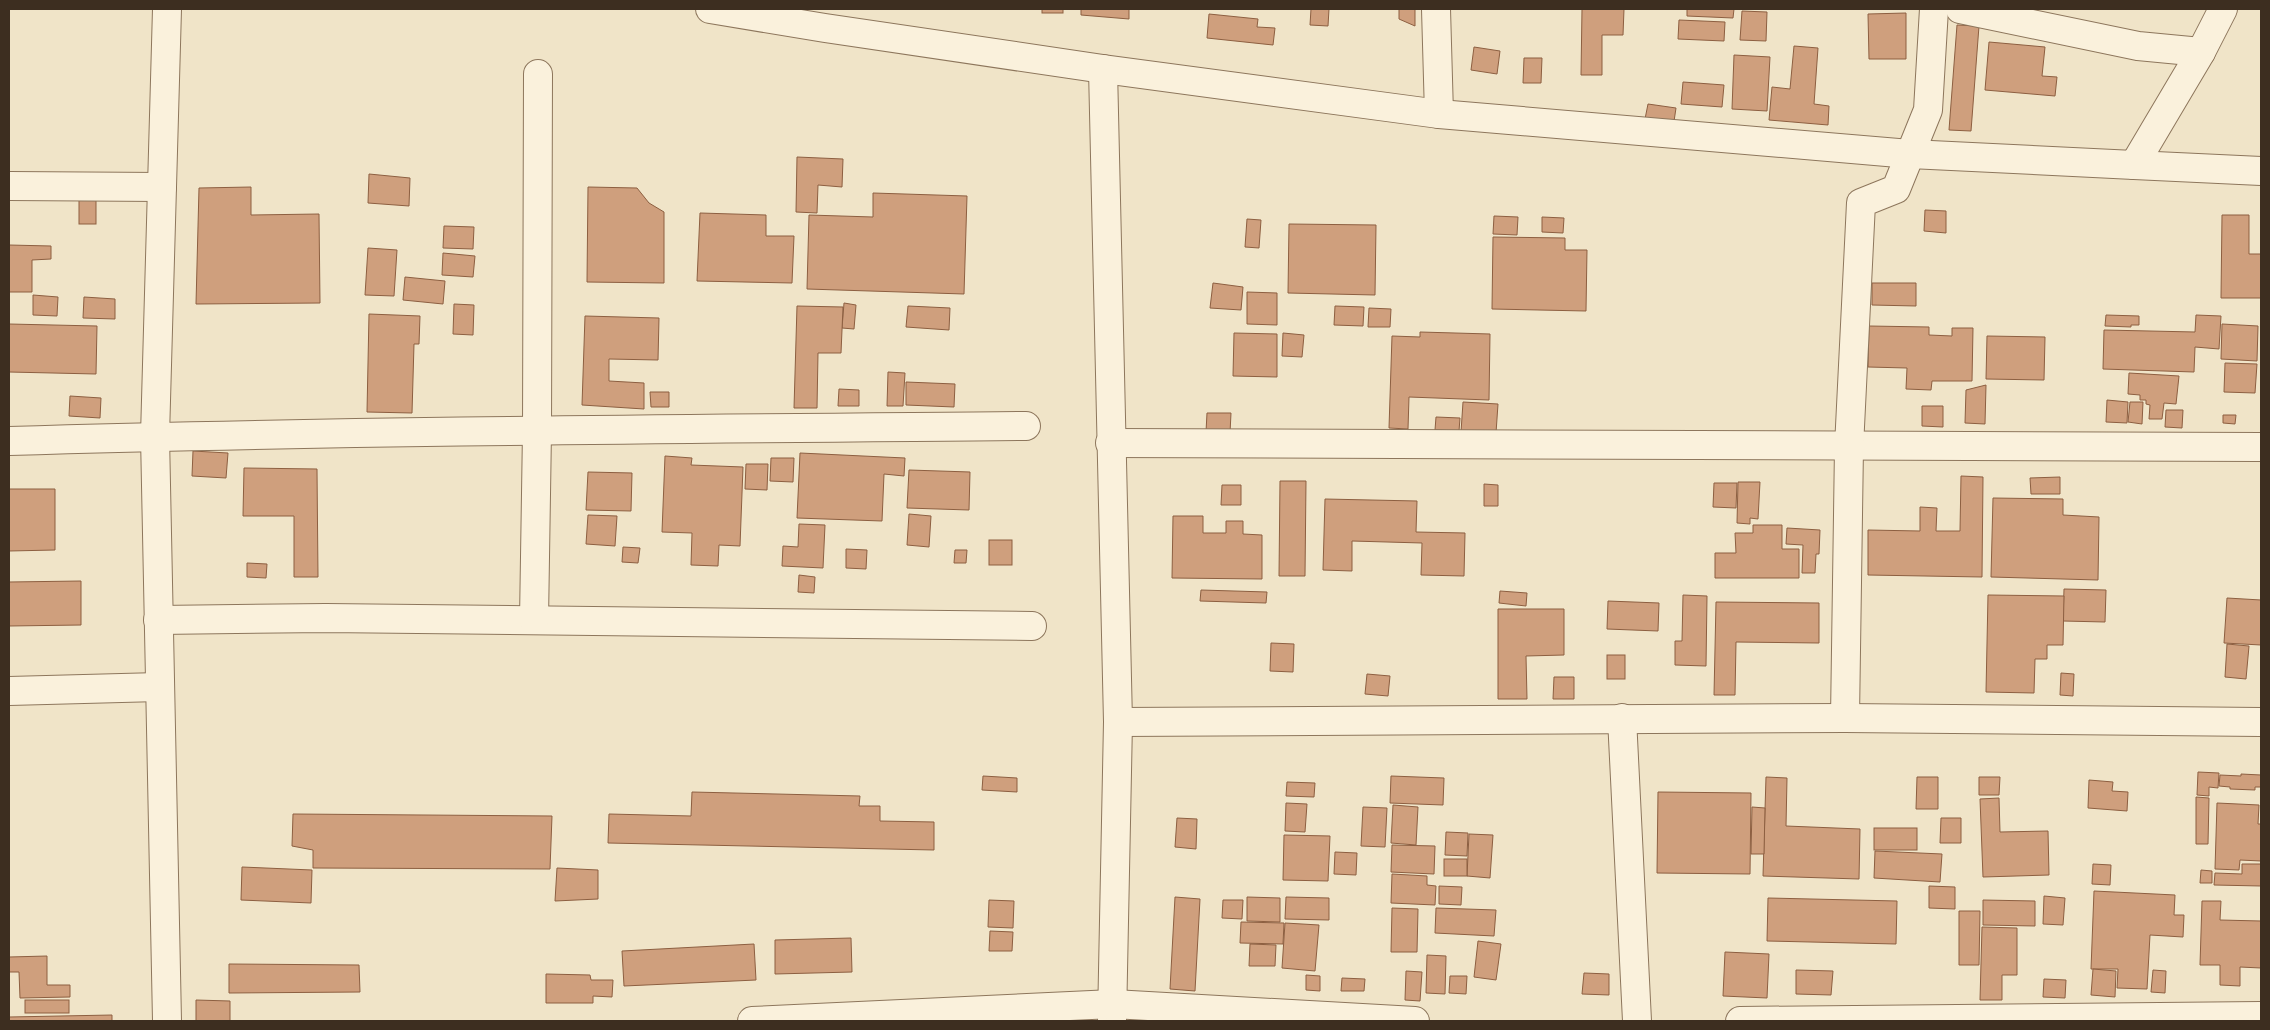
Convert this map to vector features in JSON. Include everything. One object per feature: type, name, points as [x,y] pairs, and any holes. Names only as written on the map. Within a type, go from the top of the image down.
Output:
[{"type":"street","points":[[167,9],[155,436],[167,1021]]},
{"type":"street","points":[[710,9],[827,18],[1103,69],[1439,114],[1910,154],[2261,171]]},
{"type":"street","points":[[1436,9],[1439,114]]},
{"type":"street","points":[[1845,718],[1849,446],[1861,203],[1896,190],[1928,110],[1934,9]]},
{"type":"street","points":[[1960,9],[2138,46],[2201,52]]},
{"type":"street","points":[[2134,165],[2201,52],[2222,9]]},
{"type":"street","points":[[1103,69],[1110,444],[1118,722],[1113,1013]]},
{"type":"street","points":[[534,620],[538,431],[538,74]]},
{"type":"street","points":[[9,186],[162,187]]},
{"type":"street","points":[[9,441],[155,436],[1026,426]]},
{"type":"street","points":[[1110,444],[2261,447]]},
{"type":"street","points":[[158,620],[326,618],[1032,626]]},
{"type":"street","points":[[9,691],[159,687]]},
{"type":"street","points":[[1118,722],[1622,718],[2261,722]]},
{"type":"street","points":[[1622,718],[1637,1021]]},
{"type":"street","points":[[752,1021],[1113,1013],[1415,1021]]},
{"type":"street","points":[[1740,1021],[2261,1016]]},
{"type":"building","points":[[1042,9],[1063,9],[1063,13],[1042,13]]},
{"type":"building","points":[[1081,9],[1129,9],[1129,19],[1081,15]]},
{"type":"building","points":[[1311,9],[1329,9],[1328,26],[1310,25]]},
{"type":"building","points":[[1399,9],[1415,9],[1415,26],[1399,19]]},
{"type":"building","points":[[1582,9],[1624,9],[1623,35],[1602,35],[1602,75],[1581,75]]},
{"type":"building","points":[[1687,9],[1734,9],[1733,18],[1687,16]]},
{"type":"building","points":[[1742,11],[1767,12],[1766,41],[1740,40]]},
{"type":"building","points":[[1906,13],[1906,59],[1869,59],[1868,14]]},
{"type":"building","points":[[1209,14],[1258,19],[1257,27],[1275,28],[1273,45],[1207,38]]},
{"type":"building","points":[[1679,20],[1725,22],[1724,41],[1678,39]]},
{"type":"building","points":[[1957,25],[1979,26],[1971,131],[1949,130]]},
{"type":"building","points":[[1989,42],[2045,47],[2042,76],[2057,77],[2055,96],[1985,90]]},
{"type":"building","points":[[1794,46],[1818,48],[1814,104],[1829,106],[1828,125],[1769,120],[1772,87],[1790,89]]},
{"type":"building","points":[[1474,47],[1500,51],[1497,74],[1471,70]]},
{"type":"building","points":[[1734,55],[1770,57],[1767,111],[1732,109]]},
{"type":"building","points":[[1524,58],[1542,58],[1541,83],[1523,83]]},
{"type":"building","points":[[1683,82],[1724,85],[1722,107],[1681,104]]},
{"type":"building","points":[[1648,104],[1676,108],[1673,128],[1644,124]]},
{"type":"building","points":[[797,157],[843,159],[842,187],[818,185],[817,213],[796,212]]},
{"type":"building","points":[[369,174],[410,178],[409,206],[368,203]]},
{"type":"building","points":[[251,187],[251,215],[319,214],[320,303],[196,304],[199,188]]},
{"type":"building","points":[[588,187],[637,188],[649,203],[664,212],[664,283],[587,282]]},
{"type":"building","points":[[873,193],[967,196],[964,294],[807,289],[809,215],[873,217]]},
{"type":"building","points":[[79,200],[96,200],[96,224],[79,224]]},
{"type":"building","points":[[1925,210],[1946,211],[1946,233],[1924,231]]},
{"type":"building","points":[[700,213],[766,215],[766,236],[794,236],[792,283],[697,281]]},
{"type":"building","points":[[2222,215],[2249,215],[2249,254],[2261,254],[2261,298],[2221,298]]},
{"type":"building","points":[[1494,216],[1518,217],[1517,235],[1493,234]]},
{"type":"building","points":[[1542,217],[1564,218],[1563,233],[1542,232]]},
{"type":"building","points":[[1247,219],[1261,220],[1259,248],[1245,247]]},
{"type":"building","points":[[1289,224],[1376,225],[1375,295],[1288,293]]},
{"type":"building","points":[[444,226],[474,227],[473,249],[443,248]]},
{"type":"building","points":[[1493,237],[1565,238],[1565,250],[1587,250],[1586,311],[1492,309]]},
{"type":"building","points":[[9,245],[51,246],[51,259],[32,260],[32,292],[9,292]]},
{"type":"building","points":[[368,248],[397,250],[394,296],[365,295]]},
{"type":"building","points":[[443,253],[475,256],[473,277],[442,275]]},
{"type":"building","points":[[405,277],[445,281],[443,304],[403,300]]},
{"type":"building","points":[[1213,283],[1243,287],[1241,310],[1210,308]]},
{"type":"building","points":[[1872,283],[1916,283],[1916,306],[1872,305]]},
{"type":"building","points":[[1247,292],[1277,293],[1277,325],[1247,324]]},
{"type":"building","points":[[33,295],[58,297],[57,316],[33,315]]},
{"type":"building","points":[[84,297],[115,299],[115,319],[83,318]]},
{"type":"building","points":[[844,303],[856,305],[854,329],[842,328]]},
{"type":"building","points":[[454,304],[474,305],[473,335],[453,334]]},
{"type":"building","points":[[797,306],[843,307],[841,353],[818,353],[817,408],[794,408]]},
{"type":"building","points":[[908,306],[950,308],[949,330],[906,327]]},
{"type":"building","points":[[1335,306],[1364,307],[1363,326],[1334,325]]},
{"type":"building","points":[[1369,308],[1391,309],[1390,327],[1368,327]]},
{"type":"building","points":[[369,314],[420,316],[419,344],[414,344],[412,413],[367,412]]},
{"type":"building","points":[[2106,315],[2139,316],[2139,325],[2131,325],[2131,327],[2105,326]]},
{"type":"building","points":[[2196,315],[2221,316],[2219,349],[2195,347],[2194,372],[2103,369],[2104,330],[2195,332]]},
{"type":"building","points":[[585,316],[659,318],[658,360],[609,359],[609,381],[644,383],[644,409],[582,405]]},
{"type":"building","points":[[9,324],[97,326],[96,374],[9,372]]},
{"type":"building","points":[[2222,324],[2258,326],[2257,361],[2221,359]]},
{"type":"building","points":[[1869,326],[1929,327],[1929,335],[1952,336],[1952,328],[1973,328],[1972,381],[1932,381],[1931,390],[1906,389],[1907,368],[1868,367]]},
{"type":"building","points":[[1420,332],[1490,334],[1489,400],[1409,397],[1408,429],[1389,428],[1392,336],[1420,337]]},
{"type":"building","points":[[1234,333],[1277,334],[1277,377],[1233,376]]},
{"type":"building","points":[[1283,333],[1304,335],[1302,357],[1282,356]]},
{"type":"building","points":[[1987,336],[2045,337],[2044,380],[1986,379]]},
{"type":"building","points":[[2225,363],[2257,364],[2255,393],[2224,392]]},
{"type":"building","points":[[888,372],[905,373],[903,406],[887,406]]},
{"type":"building","points":[[2129,373],[2179,376],[2176,404],[2164,403],[2162,419],[2149,419],[2150,405],[2146,404],[2146,400],[2140,400],[2140,395],[2128,394]]},
{"type":"building","points":[[906,382],[955,384],[954,407],[906,405]]},
{"type":"building","points":[[1986,385],[1985,424],[1965,423],[1966,390]]},
{"type":"building","points":[[839,389],[859,390],[859,406],[838,406]]},
{"type":"building","points":[[650,392],[669,392],[669,407],[651,407]]},
{"type":"building","points":[[70,396],[101,398],[100,418],[69,416]]},
{"type":"building","points":[[2107,400],[2128,402],[2127,423],[2106,422]]},
{"type":"building","points":[[1463,402],[1498,404],[1496,433],[1461,432]]},
{"type":"building","points":[[2130,402],[2143,402],[2142,424],[2128,422]]},
{"type":"building","points":[[1922,406],[1943,406],[1943,427],[1922,426]]},
{"type":"building","points":[[2166,410],[2183,410],[2182,428],[2165,427]]},
{"type":"building","points":[[1207,413],[1231,413],[1230,433],[1206,432]]},
{"type":"building","points":[[2223,415],[2236,415],[2235,424],[2223,423]]},
{"type":"building","points":[[1436,417],[1460,418],[1459,431],[1435,430]]},
{"type":"building","points":[[193,451],[228,453],[226,478],[192,476]]},
{"type":"building","points":[[800,453],[905,458],[904,476],[884,474],[882,521],[797,518]]},
{"type":"building","points":[[665,456],[692,458],[691,465],[743,467],[740,546],[719,545],[718,566],[691,565],[692,533],[662,532]]},
{"type":"building","points":[[771,458],[794,458],[793,482],[770,481]]},
{"type":"building","points":[[746,464],[768,464],[767,490],[745,489]]},
{"type":"building","points":[[244,468],[317,469],[318,577],[294,577],[294,516],[243,516]]},
{"type":"building","points":[[909,470],[970,472],[969,510],[907,508]]},
{"type":"building","points":[[588,472],[632,473],[631,511],[586,510]]},
{"type":"building","points":[[1961,476],[1983,477],[1982,577],[1868,575],[1868,530],[1920,531],[1920,507],[1937,508],[1936,531],[1960,531]]},
{"type":"building","points":[[2060,477],[2060,494],[2031,494],[2030,478]]},
{"type":"building","points":[[1280,481],[1306,481],[1305,576],[1279,576]]},
{"type":"building","points":[[1738,482],[1760,482],[1758,519],[1750,518],[1750,524],[1737,523]]},
{"type":"building","points":[[1714,483],[1737,483],[1736,508],[1713,507]]},
{"type":"building","points":[[1484,484],[1498,485],[1498,506],[1484,506]]},
{"type":"building","points":[[1222,485],[1241,485],[1241,505],[1221,505]]},
{"type":"building","points":[[9,489],[55,489],[55,550],[9,551]]},
{"type":"building","points":[[1993,498],[2063,499],[2063,515],[2099,517],[2098,580],[1991,577]]},
{"type":"building","points":[[1325,499],[1417,501],[1416,532],[1465,533],[1464,576],[1421,575],[1422,543],[1352,541],[1352,571],[1323,570]]},
{"type":"building","points":[[909,514],[931,516],[929,547],[907,545]]},
{"type":"building","points":[[588,515],[617,516],[615,546],[586,544]]},
{"type":"building","points":[[1173,516],[1203,516],[1203,533],[1226,533],[1226,521],[1243,521],[1243,534],[1262,535],[1262,579],[1172,578]]},
{"type":"building","points":[[799,524],[825,525],[823,568],[782,566],[783,546],[798,547]]},
{"type":"building","points":[[1753,525],[1782,525],[1782,549],[1799,549],[1799,578],[1715,578],[1715,553],[1736,553],[1735,533],[1753,533]]},
{"type":"building","points":[[1787,528],[1820,530],[1819,554],[1816,554],[1815,573],[1802,573],[1803,545],[1786,544]]},
{"type":"building","points":[[989,540],[1012,540],[1012,565],[989,565]]},
{"type":"building","points":[[623,547],[640,548],[638,563],[622,562]]},
{"type":"building","points":[[846,549],[867,550],[866,569],[846,568]]},
{"type":"building","points":[[955,550],[967,550],[966,563],[954,563]]},
{"type":"building","points":[[247,563],[267,564],[266,578],[247,577]]},
{"type":"building","points":[[799,575],[815,577],[814,593],[798,592]]},
{"type":"building","points":[[81,581],[81,625],[9,626],[9,582]]},
{"type":"building","points":[[2064,589],[2106,590],[2105,622],[2063,621]]},
{"type":"building","points":[[1201,590],[1267,592],[1266,603],[1200,601]]},
{"type":"building","points":[[1500,591],[1527,593],[1526,606],[1499,603]]},
{"type":"building","points":[[1683,595],[1707,596],[1706,666],[1675,665],[1675,641],[1682,641]]},
{"type":"building","points":[[1988,595],[2064,596],[2063,645],[2047,645],[2047,659],[2035,659],[2034,693],[1986,692]]},
{"type":"building","points":[[2227,598],[2261,600],[2261,645],[2224,643]]},
{"type":"building","points":[[1608,601],[1659,603],[1658,631],[1607,629]]},
{"type":"building","points":[[1716,602],[1819,603],[1819,643],[1736,642],[1735,695],[1714,695]]},
{"type":"building","points":[[1498,609],[1564,609],[1564,655],[1526,656],[1527,699],[1498,699]]},
{"type":"building","points":[[1271,643],[1294,644],[1293,672],[1270,671]]},
{"type":"building","points":[[2227,644],[2249,646],[2246,679],[2225,677]]},
{"type":"building","points":[[1607,655],[1625,655],[1625,679],[1607,679]]},
{"type":"building","points":[[2061,673],[2074,674],[2073,696],[2060,695]]},
{"type":"building","points":[[1367,674],[1390,676],[1388,696],[1365,694]]},
{"type":"building","points":[[1554,677],[1574,677],[1574,699],[1553,699]]},
{"type":"building","points":[[2198,772],[2219,773],[2218,788],[2209,787],[2209,796],[2197,795]]},
{"type":"building","points":[[2241,774],[2261,775],[2261,787],[2255,787],[2255,790],[2230,789],[2230,787],[2219,786],[2220,775],[2241,776]]},
{"type":"building","points":[[983,776],[1017,778],[1017,792],[982,790]]},
{"type":"building","points":[[1391,776],[1444,778],[1443,805],[1390,803]]},
{"type":"building","points":[[1766,777],[1787,778],[1786,826],[1860,829],[1859,879],[1763,876]]},
{"type":"building","points":[[1917,777],[1938,777],[1938,809],[1916,809]]},
{"type":"building","points":[[1979,777],[2000,777],[1999,795],[1979,795]]},
{"type":"building","points":[[2089,780],[2113,782],[2112,791],[2128,792],[2127,811],[2088,808]]},
{"type":"building","points":[[1287,782],[1315,783],[1314,797],[1286,796]]},
{"type":"building","points":[[692,792],[860,796],[859,806],[880,806],[880,821],[934,822],[934,850],[608,843],[609,814],[691,816]]},
{"type":"building","points":[[1658,792],[1751,793],[1750,874],[1657,873]]},
{"type":"building","points":[[2196,797],[2209,798],[2208,844],[2196,844]]},
{"type":"building","points":[[1999,798],[2000,832],[2048,831],[2049,875],[1983,877],[1980,799]]},
{"type":"building","points":[[1286,803],[1307,804],[1305,832],[1285,831]]},
{"type":"building","points":[[2217,803],[2259,805],[2258,824],[2261,824],[2261,861],[2240,860],[2239,870],[2215,869]]},
{"type":"building","points":[[1393,805],[1418,807],[1416,845],[1391,843]]},
{"type":"building","points":[[1363,807],[1387,808],[1385,847],[1361,846]]},
{"type":"building","points":[[1752,807],[1765,808],[1764,854],[1751,854]]},
{"type":"building","points":[[293,814],[552,816],[550,869],[313,868],[313,850],[292,846]]},
{"type":"building","points":[[1177,818],[1197,819],[1196,849],[1175,847]]},
{"type":"building","points":[[1941,818],[1961,818],[1961,843],[1940,843]]},
{"type":"building","points":[[1874,828],[1917,828],[1917,850],[1874,850]]},
{"type":"building","points":[[1446,832],[1468,833],[1467,856],[1445,855]]},
{"type":"building","points":[[1469,834],[1493,835],[1490,878],[1467,876]]},
{"type":"building","points":[[1284,835],[1330,836],[1328,881],[1283,880]]},
{"type":"building","points":[[1392,845],[1435,846],[1434,874],[1391,872]]},
{"type":"building","points":[[1875,851],[1942,854],[1940,882],[1874,878]]},
{"type":"building","points":[[1335,852],[1357,853],[1356,875],[1334,874]]},
{"type":"building","points":[[1444,859],[1467,859],[1467,876],[1444,876]]},
{"type":"building","points":[[2093,864],[2111,865],[2110,885],[2092,884]]},
{"type":"building","points":[[2242,864],[2261,864],[2261,886],[2214,885],[2215,873],[2242,874]]},
{"type":"building","points":[[242,867],[312,870],[311,903],[241,900]]},
{"type":"building","points":[[557,868],[598,870],[598,899],[555,901]]},
{"type":"building","points":[[2201,870],[2212,871],[2212,883],[2200,883]]},
{"type":"building","points":[[1392,874],[1427,876],[1427,885],[1436,886],[1435,905],[1391,903]]},
{"type":"building","points":[[1439,886],[1462,887],[1461,905],[1439,904]]},
{"type":"building","points":[[1929,886],[1955,887],[1955,909],[1929,908]]},
{"type":"building","points":[[2094,891],[2175,895],[2174,915],[2184,915],[2183,937],[2150,935],[2147,989],[2117,988],[2118,969],[2091,969]]},
{"type":"building","points":[[2044,896],[2065,898],[2063,925],[2043,924]]},
{"type":"building","points":[[1175,897],[1200,899],[1195,991],[1170,989]]},
{"type":"building","points":[[1247,897],[1280,898],[1280,922],[1247,921]]},
{"type":"building","points":[[1286,897],[1329,898],[1329,920],[1285,919]]},
{"type":"building","points":[[1768,898],[1897,901],[1896,944],[1767,941]]},
{"type":"building","points":[[989,900],[1014,901],[1013,928],[988,927]]},
{"type":"building","points":[[1223,900],[1243,900],[1242,919],[1222,918]]},
{"type":"building","points":[[1983,900],[2035,901],[2035,926],[1983,925]]},
{"type":"building","points":[[2202,901],[2221,901],[2220,920],[2261,921],[2261,968],[2240,967],[2240,986],[2220,985],[2220,965],[2200,965]]},
{"type":"building","points":[[1392,908],[1418,909],[1417,952],[1391,952]]},
{"type":"building","points":[[1436,908],[1496,910],[1494,936],[1435,933]]},
{"type":"building","points":[[1959,911],[1980,911],[1979,965],[1959,965]]},
{"type":"building","points":[[1241,922],[1284,923],[1283,944],[1240,943]]},
{"type":"building","points":[[1285,923],[1319,925],[1315,971],[1282,968]]},
{"type":"building","points":[[1982,927],[2017,928],[2017,975],[2002,975],[2002,1000],[1980,1000]]},
{"type":"building","points":[[990,931],[1013,932],[1012,951],[989,951]]},
{"type":"building","points":[[851,938],[852,972],[775,974],[775,940]]},
{"type":"building","points":[[1478,941],[1501,944],[1496,980],[1474,977]]},
{"type":"building","points":[[754,944],[756,980],[624,986],[622,951]]},
{"type":"building","points":[[1250,944],[1276,945],[1275,966],[1249,966]]},
{"type":"building","points":[[1725,952],[1769,954],[1767,998],[1723,996]]},
{"type":"building","points":[[1427,955],[1446,956],[1445,994],[1426,993]]},
{"type":"building","points":[[47,956],[47,985],[70,985],[70,997],[20,998],[19,972],[9,972],[9,957]]},
{"type":"building","points":[[229,964],[359,965],[360,992],[229,993]]},
{"type":"building","points":[[2093,969],[2116,971],[2115,997],[2091,995]]},
{"type":"building","points":[[1796,970],[1833,971],[1831,995],[1796,994]]},
{"type":"building","points":[[2153,970],[2166,971],[2165,993],[2151,992]]},
{"type":"building","points":[[1406,971],[1422,972],[1420,1001],[1405,1000]]},
{"type":"building","points":[[1584,973],[1609,974],[1609,995],[1582,994]]},
{"type":"building","points":[[546,974],[590,975],[591,980],[613,980],[612,997],[593,996],[593,1003],[546,1003]]},
{"type":"building","points":[[1306,975],[1320,976],[1320,991],[1306,990]]},
{"type":"building","points":[[1450,976],[1467,976],[1466,994],[1449,993]]},
{"type":"building","points":[[1342,978],[1365,979],[1364,991],[1341,991]]},
{"type":"building","points":[[2044,979],[2066,980],[2065,998],[2043,997]]},
{"type":"building","points":[[25,1000],[69,1000],[69,1013],[25,1013]]},
{"type":"building","points":[[196,1000],[230,1001],[230,1021],[196,1021]]},
{"type":"building","points":[[112,1015],[112,1021],[9,1021],[9,1017]]}]
